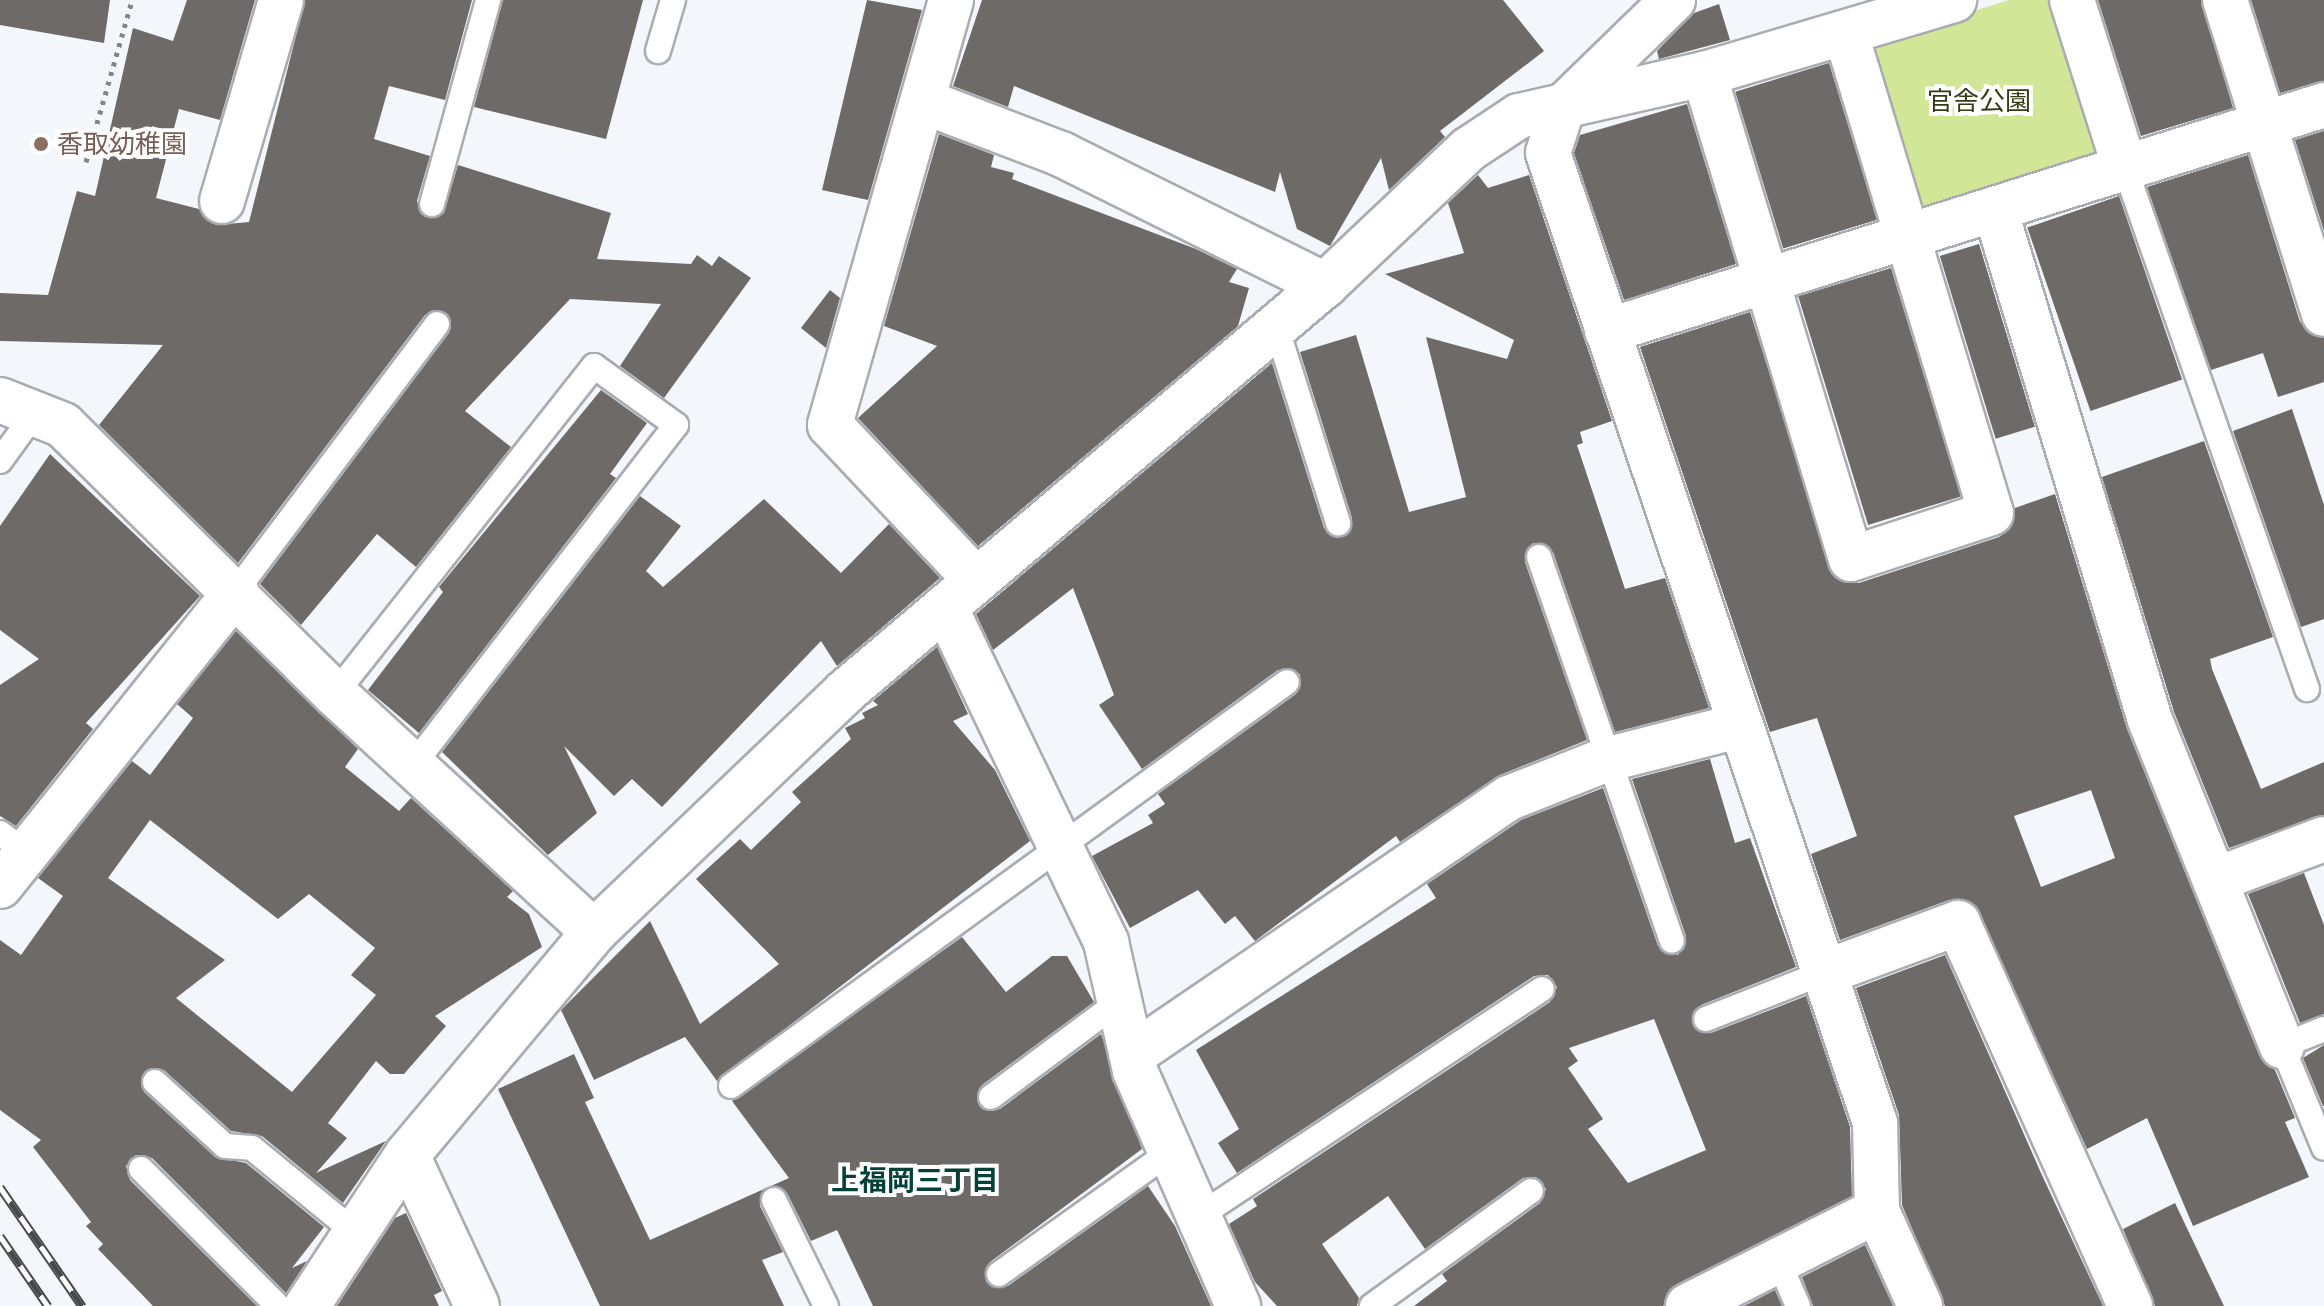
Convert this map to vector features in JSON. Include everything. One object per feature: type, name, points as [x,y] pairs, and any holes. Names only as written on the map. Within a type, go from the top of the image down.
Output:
[{"type":"street","points":[[222,201],[281,0]]},
{"type":"street","points":[[951,0],[925,102],[830,425],[960,593],[1061,847],[1106,942],[1132,1055],[1170,1152],[1238,1306]]},
{"type":"street","points":[[1673,0],[1563,107],[1548,153],[1738,726],[1875,1123],[1877,1211],[1920,1306]]},
{"type":"street","points":[[307,1306],[407,1155],[594,932],[960,593],[1325,285],[1469,149],[1519,116],[1704,74],[1954,0]]},
{"type":"street","points":[[2072,0],[2125,168]]},
{"type":"street","points":[[2225,0],[2324,314]]},
{"type":"street","points":[[1704,74],[1851,559],[1991,513],[1846,34]]},
{"type":"street","points":[[925,102],[1061,154],[1325,285]]},
{"type":"street","points":[[1607,331],[2324,105]]},
{"type":"street","points":[[1995,209],[2150,720],[2282,1046]]},
{"type":"street","points":[[17,407],[63,425],[236,591],[335,694],[594,932]]},
{"type":"street","points":[[0,886],[14,843],[236,591]]},
{"type":"street","points":[[1132,1055],[1509,798],[1605,760],[1738,726]]},
{"type":"street","points":[[2215,880],[2324,839]]},
{"type":"street","points":[[1823,973],[1958,923],[2130,1306]]},
{"type":"street","points":[[407,1155],[477,1306]]},
{"type":"street","points":[[1688,1306],[1877,1211]]},
{"type":"lane","points":[[432,204],[488,0]]},
{"type":"lane","points":[[658,51],[673,0]]},
{"type":"lane","points":[[2125,168],[2307,689]]},
{"type":"lane","points":[[236,591],[437,324]]},
{"type":"lane","points":[[1276,326],[1338,523]]},
{"type":"lane","points":[[335,694],[594,366],[676,425],[413,765]]},
{"type":"lane","points":[[0,461],[17,407]]},
{"type":"lane","points":[[1539,557],[1605,760],[1672,941]]},
{"type":"lane","points":[[731,1086],[1287,682]]},
{"type":"lane","points":[[1706,1019],[1823,973]]},
{"type":"lane","points":[[1199,1216],[1542,989]]},
{"type":"lane","points":[[991,1097],[1120,1001]]},
{"type":"lane","points":[[2324,1029],[2282,1046],[2324,1148]]},
{"type":"lane","points":[[155,1082],[225,1146],[252,1148],[356,1233]]},
{"type":"lane","points":[[999,1274],[1170,1152]]},
{"type":"lane","points":[[141,1169],[278,1306]]},
{"type":"lane","points":[[1372,1306],[1531,1191]]},
{"type":"lane","points":[[774,1200],[826,1306]]},
{"type":"lane","points":[[1778,1260],[1798,1306]]},
{"type":"path","points":[[86,162],[132,0]]},
{"type":"green space","name":"官舎公園","points":[[2009,0],[2057,0],[2100,156],[1932,208],[1914,201],[1870,57],[1880,40]]},
{"type":"building","points":[[0,0],[110,0],[104,43],[0,25]]},
{"type":"building","points":[[187,0],[255,0],[220,120],[179,109],[156,198],[199,209],[216,225],[249,222],[305,0],[472,0],[445,100],[389,86],[374,139],[430,156],[417,201],[422,215],[443,214],[458,165],[611,213],[597,259],[691,264],[697,255],[712,266],[719,256],[751,278],[664,398],[620,366],[661,304],[570,299],[465,411],[511,447],[416,567],[377,534],[301,625],[260,584],[449,333],[447,313],[425,315],[238,563],[99,425],[163,345],[0,341],[0,293],[48,295],[77,191],[95,196],[133,28],[173,41]]},
{"type":"building","points":[[503,0],[643,0],[606,139],[474,107]]},
{"type":"building","points":[[867,0],[922,10],[868,200],[822,190]]},
{"type":"building","points":[[982,0],[1503,0],[1544,51],[1440,131],[1445,137],[1389,190],[1381,158],[1330,246],[1297,229],[1280,172],[1275,192],[1014,86],[1008,107],[953,86]]},
{"type":"building","points":[[2098,0],[2201,0],[2233,108],[2141,136]]},
{"type":"building","points":[[2251,0],[2324,0],[2324,81],[2280,93]]},
{"type":"building","points":[[1719,4],[1730,40],[1659,59],[1657,51],[1694,13]]},
{"type":"building","points":[[1829,63],[1877,220],[1783,248],[1735,92]]},
{"type":"building","points":[[1687,104],[1736,264],[1624,300],[1574,153],[1580,135]]},
{"type":"building","points":[[2324,131],[2324,231],[2295,140]]},
{"type":"building","points":[[939,134],[994,155],[991,167],[1014,173],[1012,179],[1196,249],[1237,269],[1229,282],[1249,288],[1238,326],[978,546],[858,418],[937,346],[884,326]]},
{"type":"building","points":[[2248,155],[2300,322],[2324,338],[2324,382],[2278,397],[2263,353],[2211,370],[2147,187]]},
{"type":"building","points":[[1478,175],[1488,188],[1529,175],[1612,421],[1580,432],[1583,443],[1577,445],[1625,589],[1665,578],[1709,708],[1615,732],[1553,552],[1533,543],[1525,562],[1587,740],[1500,775],[1400,842],[1396,836],[1255,941],[1235,916],[1225,924],[1198,890],[1130,928],[1092,856],[1153,823],[1148,815],[1165,804],[1158,794],[1296,694],[1300,674],[1278,670],[1142,769],[1099,705],[1114,695],[1073,588],[993,650],[976,614],[1272,363],[1324,528],[1336,538],[1348,534],[1352,518],[1300,352],[1356,335],[1409,512],[1466,497],[1426,337],[1507,359],[1514,340],[1385,274],[1464,253],[1448,203]]},
{"type":"building","points":[[2119,196],[2182,379],[2090,411],[2027,228]]},
{"type":"building","points":[[1979,244],[2035,427],[1996,439],[1940,256]]},
{"type":"building","points":[[1891,268],[1961,497],[1868,525],[1798,296]]},
{"type":"building","points":[[830,290],[840,298],[826,348],[801,328]]},
{"type":"building","points":[[1750,312],[1835,578],[1859,583],[1999,537],[2010,529],[2015,508],[2055,494],[2127,729],[2259,1055],[2275,1070],[2295,1118],[2285,1122],[2309,1177],[2193,1226],[2147,1118],[2087,1149],[1974,904],[1949,900],[1840,940],[1811,854],[1857,836],[1817,718],[1770,732],[1640,347]],"holes":[[[2091,790],[2115,858],[2041,887],[2014,816]]]},
{"type":"building","points":[[601,390],[647,423],[610,474],[616,478],[419,733],[368,690],[443,592],[439,587]]},
{"type":"building","points":[[2292,409],[2324,505],[2324,619],[2301,627],[2233,431]]},
{"type":"building","points":[[2204,441],[2273,637],[2210,659],[2212,669],[2261,789],[2324,762],[2324,815],[2229,848],[2174,712],[2102,477]]},
{"type":"building","points":[[50,454],[200,596],[86,723],[93,729],[16,826],[0,816],[0,685],[39,659],[0,630],[0,526]]},
{"type":"building","points":[[640,496],[681,526],[646,571],[663,587],[764,499],[841,573],[889,524],[940,578],[837,666],[821,641],[662,807],[632,779],[614,796],[564,746],[597,813],[548,855],[442,752]]},
{"type":"building","points":[[236,631],[358,749],[345,767],[399,811],[411,798],[513,891],[507,897],[529,914],[542,947],[435,1016],[446,1026],[404,1074],[390,1074],[376,1061],[328,1123],[347,1138],[316,1173],[386,1141],[343,1203],[262,1136],[231,1131],[164,1070],[145,1071],[144,1092],[215,1157],[246,1163],[324,1227],[292,1268],[307,1261],[286,1293],[152,1158],[136,1155],[126,1166],[130,1180],[257,1306],[153,1306],[98,1249],[103,1244],[86,1226],[91,1222],[33,1147],[41,1140],[0,1110],[0,940],[21,955],[63,896],[38,878],[132,761],[150,775],[193,718],[177,704]],"holes":[[[150,820],[278,919],[309,894],[375,948],[351,975],[376,995],[292,1092],[176,998],[225,960],[108,878]]]},
{"type":"building","points":[[937,647],[968,714],[953,721],[995,770],[1030,841],[717,1081],[685,1037],[594,1080],[561,1010],[650,921],[700,1024],[779,964],[696,879],[740,839],[751,850],[801,802],[792,792],[851,739],[845,728],[865,718],[862,713],[878,705],[873,701]]},
{"type":"building","points":[[1710,759],[1735,843],[1750,838],[1796,967],[1701,1005],[1692,1024],[1711,1033],[1806,996],[1850,1127],[1852,1196],[1677,1284],[1663,1306],[1414,1306],[1447,1281],[1442,1274],[1540,1203],[1546,1189],[1536,1177],[1523,1178],[1425,1249],[1388,1196],[1322,1244],[1359,1298],[1357,1306],[1277,1306],[1255,1282],[1229,1224],[1257,1206],[1253,1199],[1550,1002],[1557,987],[1548,975],[1534,976],[1237,1173],[1218,1143],[1239,1129],[1196,1050],[1436,898],[1427,884],[1521,820],[1603,788],[1658,946],[1678,955],[1686,936],[1632,779]],"holes":[[[1654,1019],[1706,1150],[1628,1183],[1588,1129],[1603,1119],[1568,1068],[1578,1061],[1569,1048]]]},
{"type":"building","points":[[2304,873],[2324,925],[2324,1014],[2300,1023],[2248,894]]},
{"type":"building","points":[[962,937],[1006,992],[1052,956],[1067,956],[1094,1002],[982,1085],[980,1107],[1000,1109],[1101,1034],[1142,1149],[990,1262],[986,1282],[1008,1286],[1148,1186],[1175,1226],[1211,1306],[873,1306],[837,1230],[811,1241],[787,1193],[771,1186],[789,1178],[732,1101]]},
{"type":"building","points":[[1945,955],[2103,1306],[1945,1306],[1902,1205],[1899,1115],[1856,988]]},
{"type":"building","points":[[2324,1045],[2324,1106],[2323,1106],[2303,1058]]},
{"type":"building","points":[[574,1054],[594,1098],[585,1102],[650,1240],[766,1188],[760,1206],[783,1252],[762,1260],[784,1306],[600,1306],[498,1089]]},
{"type":"building","points":[[2175,1203],[2224,1306],[2155,1306],[2123,1229]]},
{"type":"building","points":[[406,1213],[442,1291],[434,1295],[439,1306],[337,1306],[395,1218]]},
{"type":"building","points":[[1865,1245],[1893,1306],[1813,1306],[1802,1277]]},
{"type":"building","points":[[1775,1290],[1782,1306],[1744,1306]]},
{"type":"railway","points":[[0,1187],[82,1306]]},
{"type":"railway","points":[[0,1236],[48,1306]]},
{"type":"place","name":"香取幼稚園","points":[[41,144]]},
{"type":"district","name":"上福岡三丁目","points":[[915,1180]]}]
